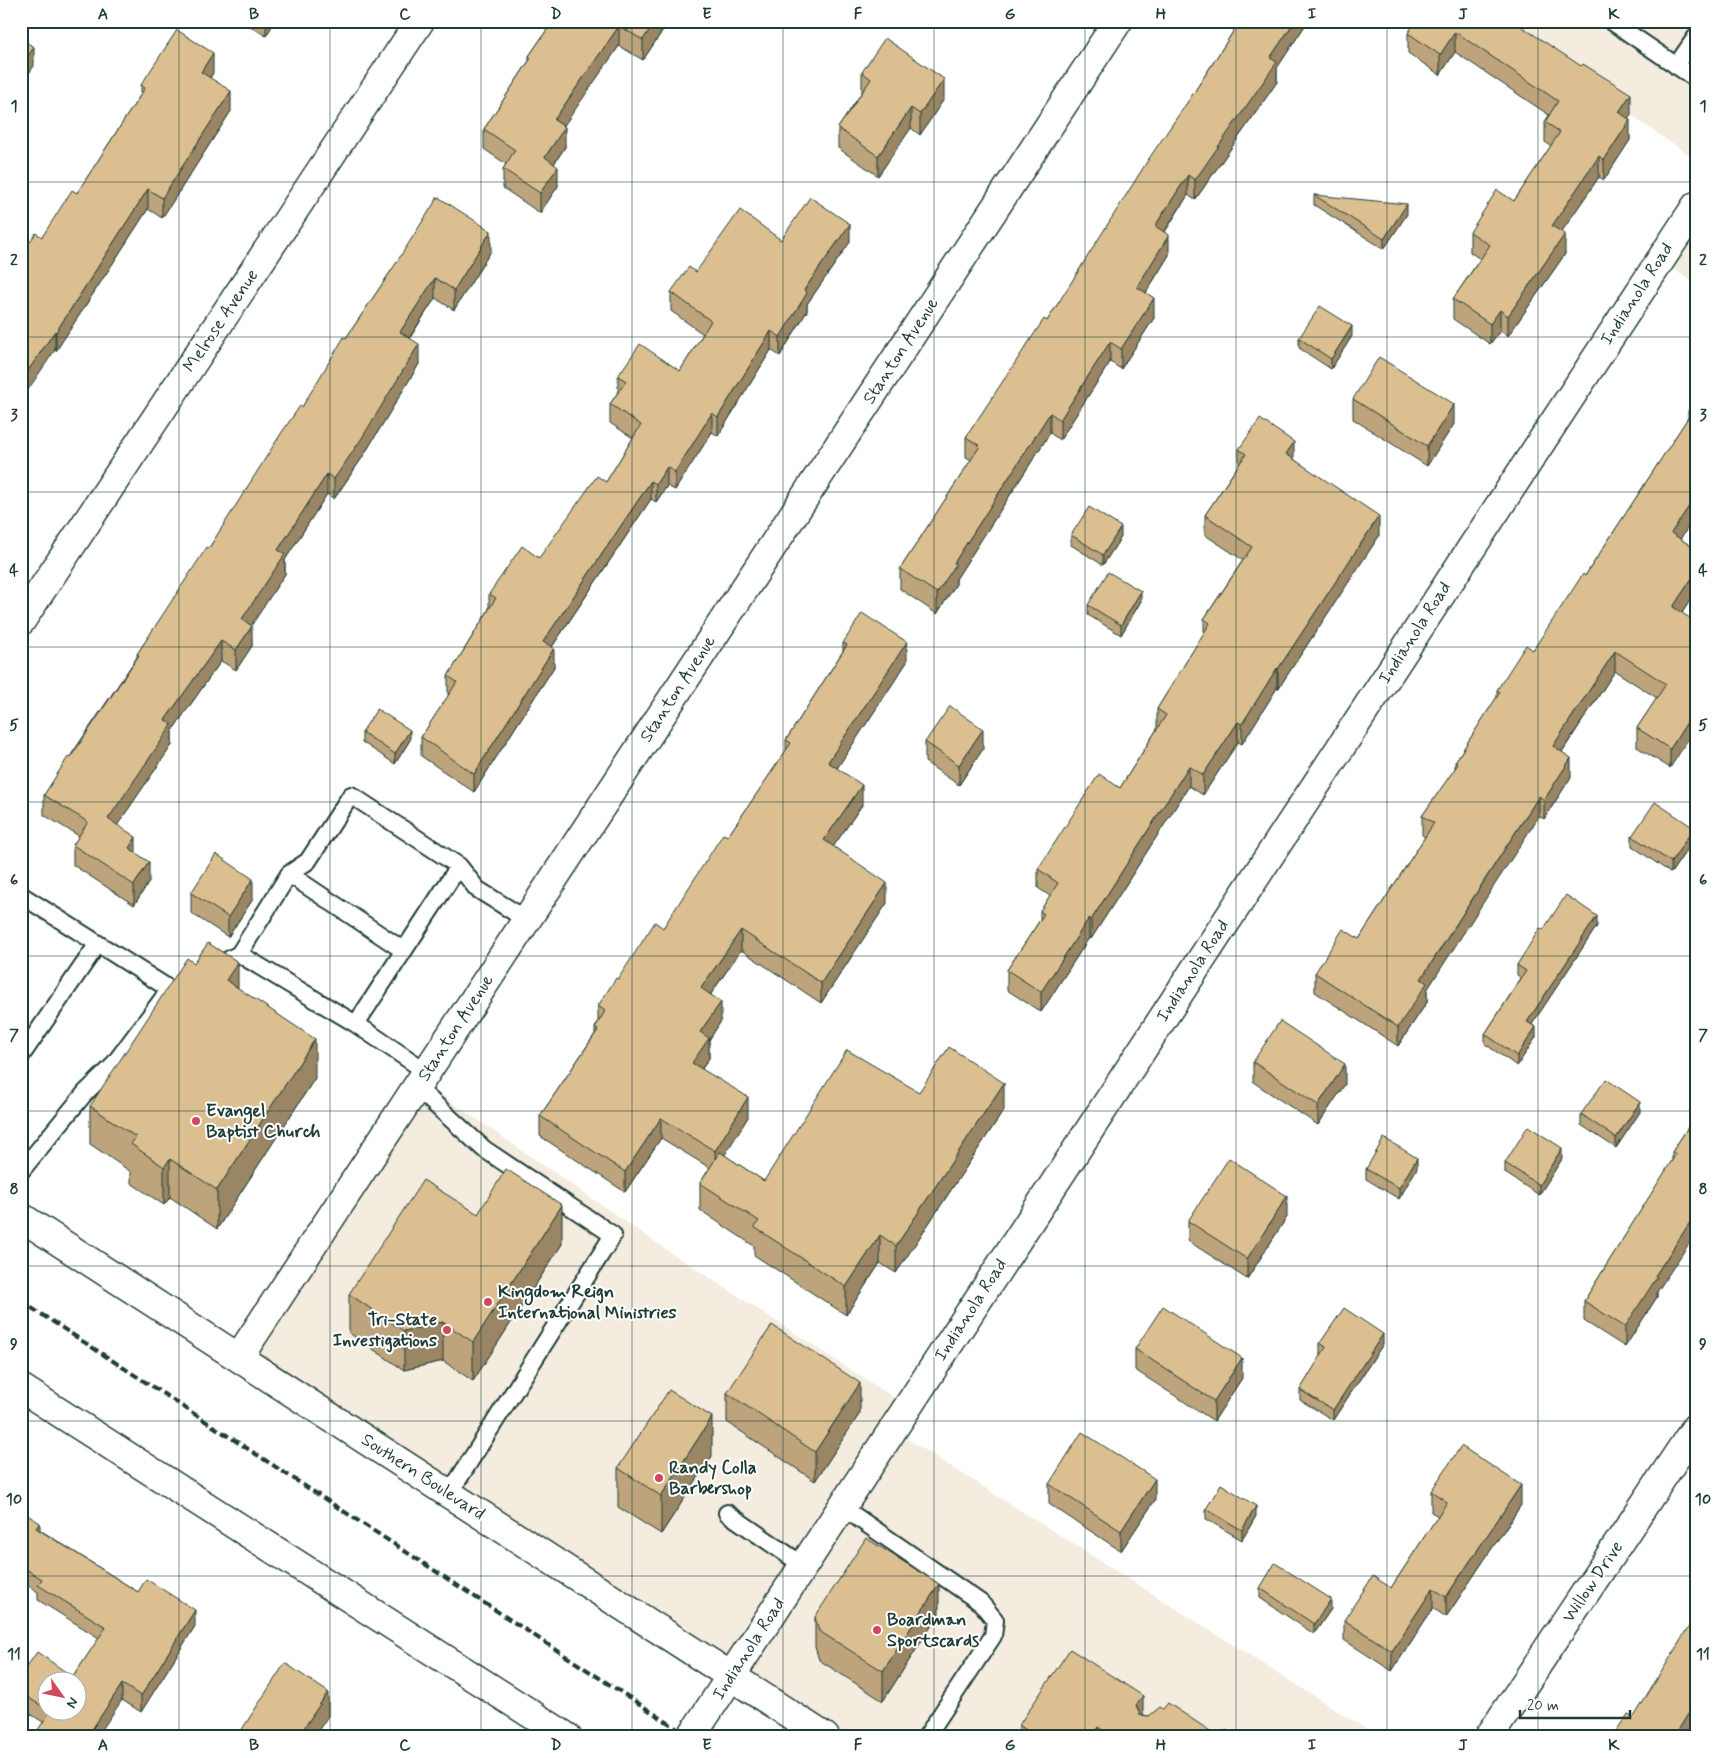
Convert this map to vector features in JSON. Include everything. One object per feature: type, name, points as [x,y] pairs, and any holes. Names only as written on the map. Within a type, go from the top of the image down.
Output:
[{"type":"street","name":"Melrose Avenue","points":[[21,621],[420,21]]},
{"type":"street","name":"Stanton Avenue","points":[[239,1358],[1118,21]]},
{"type":"street","name":"Indianola Road","points":[[691,1737],[1696,206]]},
{"type":"street","name":"Southern Boulevard","points":[[21,1217],[825,1737]]},
{"type":"street","points":[[21,1388],[568,1737]]},
{"type":"street","name":"Willow Drive","points":[[1489,1737],[1696,1427]]},
{"type":"lane","points":[[1611,21],[1696,79]]},
{"type":"lane","points":[[1676,66],[1696,37]]},
{"type":"lane","points":[[21,1171],[85,1093],[111,1068],[160,1000],[171,990],[239,954],[289,874],[308,861],[351,795],[460,866],[477,889],[526,920]]},
{"type":"lane","points":[[356,1024],[460,866]]},
{"type":"lane","points":[[289,874],[403,950]]},
{"type":"lane","points":[[21,895],[97,945],[171,990]]},
{"type":"lane","points":[[21,1056],[97,945]]},
{"type":"lane","points":[[239,954],[356,1024],[422,1079],[484,1149],[613,1235],[449,1494]]},
{"type":"lane","points":[[842,1507],[981,1602],[995,1620],[993,1636],[926,1737]]},
{"type":"lane","points":[[727,1513],[804,1566]]},
{"type":"shaded area","points":[[1521,21],[1696,21],[1696,160],[1513,34]]},
{"type":"shaded area","points":[[1696,206],[1696,284],[1659,260]]},
{"type":"shaded area","points":[[421,1081],[667,1250],[908,1407],[893,1430],[1379,1737],[825,1737],[239,1357]]},
{"type":"building","points":[[553,21],[655,21],[643,40],[619,26],[554,120],[565,127],[545,157],[558,167],[540,193],[503,169],[515,150],[484,129]]},
{"type":"building","points":[[1240,21],[1295,21],[1270,58],[1277,62],[1195,180],[1188,175],[1155,226],[1169,235],[1137,287],[1154,298],[1121,349],[1110,342],[1060,420],[1050,413],[954,563],[956,564],[937,593],[900,569],[980,446],[966,437],[1044,319],[1047,321],[1150,157]]},
{"type":"building","points":[[1416,21],[1513,21],[1581,66],[1583,64],[1631,94],[1619,112],[1630,120],[1604,160],[1599,156],[1552,226],[1565,234],[1508,316],[1500,310],[1490,324],[1453,299],[1490,245],[1470,232],[1497,190],[1514,201],[1560,132],[1545,122],[1558,101],[1455,32],[1440,55],[1408,33]]},
{"type":"building","points":[[177,30],[213,53],[201,72],[231,91],[162,198],[148,189],[56,332],[21,381],[21,255],[36,233],[42,237],[72,190],[77,193],[145,88],[141,85]]},
{"type":"building","points":[[885,38],[944,79],[920,114],[911,108],[878,156],[838,128],[871,79],[862,72]]},
{"type":"building","points":[[21,39],[34,47],[21,66]]},
{"type":"building","points":[[1314,195],[1407,204],[1384,239]]},
{"type":"building","points":[[438,197],[491,231],[454,290],[435,278],[400,332],[419,344],[362,438],[334,479],[327,474],[278,550],[285,554],[242,619],[252,626],[236,650],[221,641],[165,720],[172,725],[108,819],[136,837],[129,848],[149,862],[134,885],[73,845],[88,822],[44,795],[139,655],[137,654],[207,547],[209,548],[282,432],[300,406],[302,407],[344,337],[346,338],[393,268]]},
{"type":"building","points":[[810,197],[850,224],[804,290],[807,293],[780,337],[771,331],[718,417],[712,413],[675,472],[667,467],[656,484],[651,481],[543,642],[554,648],[474,774],[421,737],[457,682],[448,676],[496,598],[489,594],[522,546],[539,558],[597,476],[606,482],[641,425],[610,404],[626,381],[618,376],[640,344],[680,371],[711,321],[671,292],[689,267],[696,272],[740,210],[781,240]]},
{"type":"building","points":[[1320,306],[1352,326],[1331,359],[1299,338]]},
{"type":"building","points":[[1379,357],[1454,404],[1427,446],[1353,399]]},
{"type":"building","points":[[1696,400],[1696,496],[1671,533],[1696,549],[1696,572],[1673,607],[1696,622],[1696,708],[1670,749],[1637,728],[1666,684],[1615,651],[1553,746],[1571,758],[1544,800],[1539,796],[1471,901],[1421,979],[1427,983],[1398,1027],[1315,973],[1343,929],[1359,939],[1434,823],[1422,816],[1458,764],[1455,762],[1500,692],[1497,690],[1526,645],[1533,650],[1583,574],[1585,576],[1691,413],[1688,411]]},
{"type":"building","points":[[1260,419],[1294,442],[1286,454],[1379,516],[1277,668],[1242,724],[1238,722],[1203,775],[1189,766],[1091,920],[1089,918],[1041,992],[1007,970],[1044,914],[1040,911],[1058,883],[1038,869],[1099,774],[1120,788],[1166,715],[1157,709],[1210,623],[1204,619],[1252,547],[1205,515],[1246,454],[1239,449]]},
{"type":"building","points":[[1089,507],[1121,527],[1103,555],[1071,535]]},
{"type":"building","points":[[1108,572],[1141,591],[1121,625],[1088,605]]},
{"type":"building","points":[[862,613],[907,642],[828,762],[862,785],[824,840],[887,883],[821,983],[741,930],[701,988],[721,1002],[700,1032],[709,1038],[692,1063],[748,1097],[715,1151],[661,1118],[625,1172],[540,1116],[598,1030],[595,1028],[605,1011],[598,1006],[655,922],[663,928],[723,834],[728,836],[791,743],[786,740],[847,645],[843,643]]},
{"type":"building","points":[[950,706],[983,729],[959,765],[925,742]]},
{"type":"building","points":[[377,709],[410,730],[395,754],[362,732]]},
{"type":"building","points":[[1655,802],[1694,828],[1671,862],[1632,836]]},
{"type":"building","points":[[216,854],[253,879],[228,917],[191,893]]},
{"type":"building","points":[[1566,895],[1597,916],[1527,1022],[1536,1027],[1517,1056],[1485,1034],[1526,971],[1517,965],[1540,928],[1543,930]]},
{"type":"building","name":"Evangel Baptist Church","points":[[208,943],[238,962],[226,980],[315,1039],[217,1190],[170,1159],[164,1167],[131,1144],[136,1137],[90,1106],[187,958],[194,963]]},
{"type":"building","points":[[1280,1021],[1345,1064],[1318,1105],[1253,1062]]},
{"type":"building","points":[[949,1047],[1004,1083],[896,1246],[880,1235],[846,1287],[754,1227],[759,1221],[700,1183],[720,1152],[764,1181],[847,1050],[919,1092]]},
{"type":"building","points":[[1606,1079],[1640,1102],[1616,1138],[1581,1114]]},
{"type":"building","points":[[1696,1115],[1696,1213],[1625,1327],[1584,1301],[1676,1154],[1672,1152]]},
{"type":"building","points":[[1528,1126],[1562,1148],[1539,1185],[1505,1163]]},
{"type":"building","points":[[1384,1138],[1417,1158],[1399,1188],[1366,1169]]},
{"type":"building","points":[[1229,1158],[1287,1196],[1247,1259],[1188,1221]]},
{"type":"building","points":[[506,1169],[562,1205],[473,1342],[443,1322],[404,1331],[349,1294],[423,1180],[478,1214]]},
{"type":"building","points":[[1163,1306],[1242,1358],[1214,1401],[1135,1349]]},
{"type":"building","points":[[1344,1308],[1383,1334],[1333,1410],[1300,1390],[1326,1347],[1320,1343]]},
{"type":"building","points":[[772,1325],[860,1383],[815,1452],[727,1393]]},
{"type":"building","points":[[669,1390],[712,1417],[661,1496],[618,1468]]},
{"type":"building","points":[[1082,1432],[1155,1479],[1121,1531],[1049,1484]]},
{"type":"building","points":[[1461,1446],[1521,1485],[1446,1597],[1433,1588],[1392,1651],[1344,1620],[1373,1576],[1391,1588],[1447,1502],[1431,1491]]},
{"type":"building","points":[[1221,1484],[1256,1506],[1242,1530],[1206,1509]]},
{"type":"building","points":[[21,1511],[40,1523],[36,1528],[138,1592],[146,1579],[195,1610],[141,1696],[122,1684],[87,1737],[33,1737],[45,1720],[88,1720],[88,1670],[78,1670],[106,1627],[38,1585],[42,1579],[21,1566]]},
{"type":"building","name":"Boardman Sportscards","points":[[866,1538],[939,1584],[883,1671],[819,1631],[815,1617]]},
{"type":"building","points":[[1275,1563],[1331,1599],[1314,1624],[1260,1588]]},
{"type":"building","points":[[1696,1615],[1696,1701],[1674,1737],[1613,1737],[1628,1714],[1634,1717]]},
{"type":"building","points":[[1070,1649],[1143,1696],[1136,1705],[1140,1715],[1149,1716],[1160,1707],[1163,1709],[1168,1703],[1219,1737],[1113,1737],[1098,1727],[1092,1737],[1036,1737],[1019,1725]]},
{"type":"building","points":[[37,1652],[63,1670],[38,1670],[38,1704],[21,1693],[21,1675]]},
{"type":"building","points":[[285,1663],[328,1692],[298,1737],[237,1737]]},
{"type":"building","points":[[1226,1730],[1236,1737],[1221,1737]]},
{"type":"railway","points":[[21,1301],[690,1737]]},
{"type":"place","name":"Evangel Baptist Church","points":[[196,1121]]},
{"type":"place","name":"Kingdom Reign International Ministries","points":[[488,1302]]},
{"type":"place","name":"Tri-State Investigations","points":[[447,1330]]},
{"type":"place","name":"Randy Colla Barbershop","points":[[659,1478]]},
{"type":"place","name":"Boardman Sportscards","points":[[877,1630]]}]
